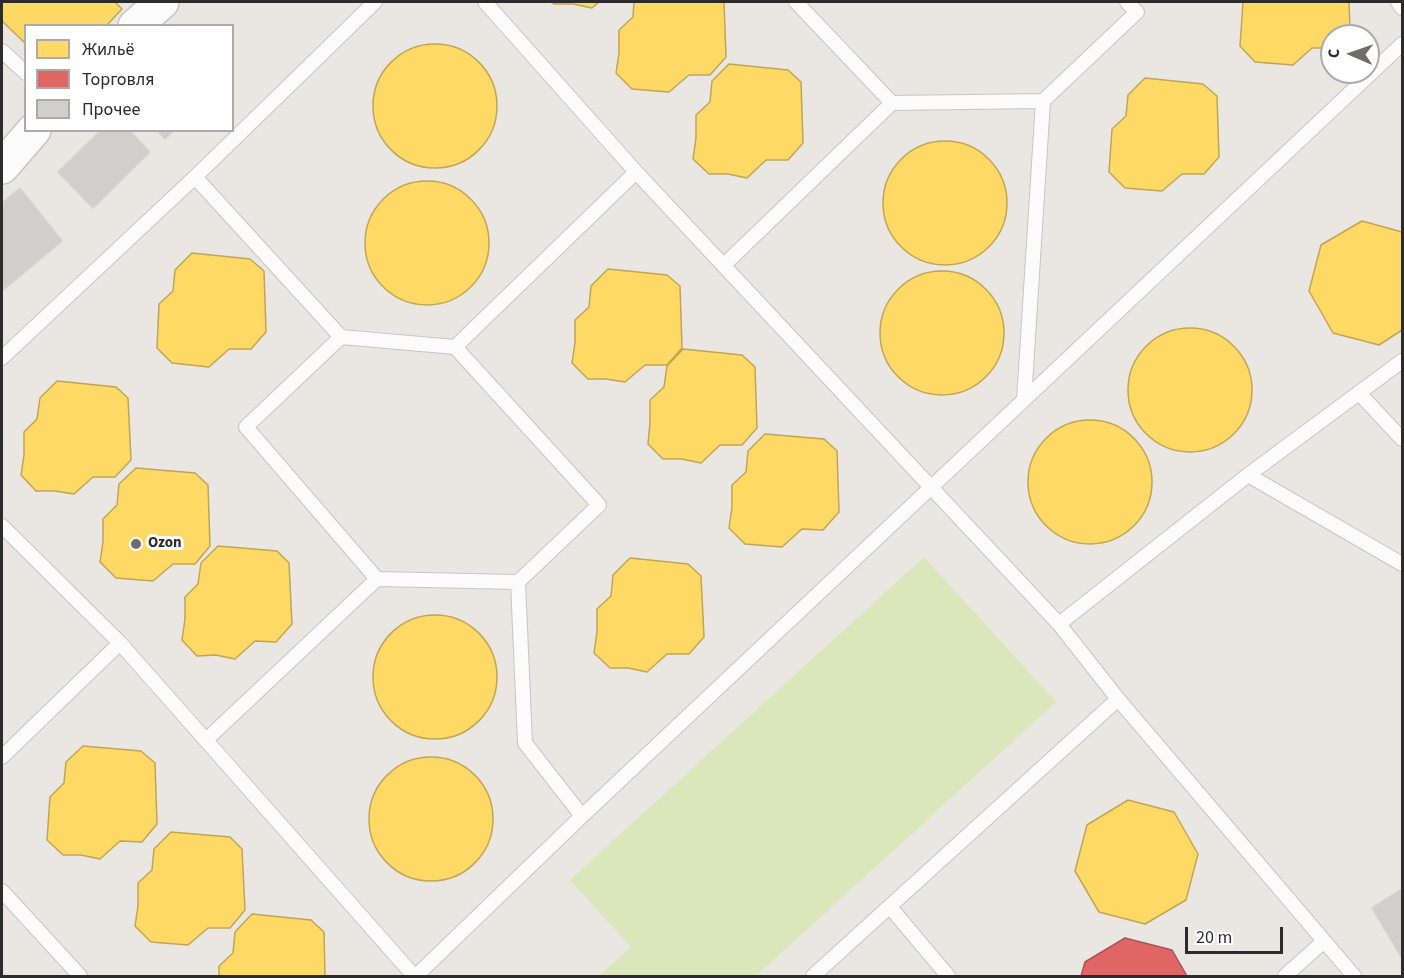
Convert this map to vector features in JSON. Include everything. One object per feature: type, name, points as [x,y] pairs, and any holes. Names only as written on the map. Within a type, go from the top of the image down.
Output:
[{"type":"street","points":[[137,24],[162,2]]},
{"type":"street","points":[[2,166],[32,132]]},
{"type":"lane","points":[[2,358],[195,177],[375,2]]},
{"type":"lane","points":[[485,2],[636,172],[1059,624],[1118,699],[1354,976]]},
{"type":"lane","points":[[796,2],[892,103]]},
{"type":"lane","points":[[724,265],[892,103],[1043,101],[1137,12],[1127,2]]},
{"type":"lane","points":[[1398,2],[1402,8]]},
{"type":"lane","points":[[2,526],[120,643],[415,976],[1402,44]]},
{"type":"lane","points":[[2,51],[24,71]]},
{"type":"lane","points":[[1024,400],[1043,101]]},
{"type":"lane","points":[[455,346],[636,172]]},
{"type":"lane","points":[[195,177],[341,337],[455,346],[599,505],[518,582],[377,579],[206,740]]},
{"type":"lane","points":[[341,337],[246,427],[377,579]]},
{"type":"lane","points":[[1059,624],[1248,475],[1402,361]]},
{"type":"lane","points":[[1359,393],[1402,439]]},
{"type":"lane","points":[[1248,475],[1402,564]]},
{"type":"lane","points":[[518,582],[525,743],[582,816]]},
{"type":"lane","points":[[2,757],[120,643]]},
{"type":"lane","points":[[813,976],[1118,699]]},
{"type":"lane","points":[[2,891],[80,976]]},
{"type":"lane","points":[[890,907],[948,976]]},
{"type":"lane","points":[[1285,976],[1324,941]]},
{"type":"green space","points":[[924,557],[1056,702],[756,976],[599,976],[631,947],[570,880]]},
{"type":"building: Жильё","points":[[2,2],[115,2],[122,9],[108,24],[24,24],[24,42],[2,21]]},
{"type":"building: Жильё","points":[[551,2],[599,2],[592,8]]},
{"type":"building: Жильё","points":[[634,2],[724,2],[726,57],[710,75],[689,75],[669,92],[632,89],[616,73],[619,30],[633,17]]},
{"type":"building: Жильё","points":[[1243,2],[1349,2],[1350,24],[1320,24],[1320,48],[1312,48],[1293,65],[1255,62],[1240,46]]},
{"type":"building: Жильё","points":[[435,44],[459,49],[479,62],[492,82],[497,106],[492,130],[479,150],[459,163],[435,168],[411,163],[391,150],[378,130],[373,106],[378,82],[391,62],[411,49]]},
{"type":"building: Жильё","points":[[729,64],[788,70],[801,82],[803,143],[788,160],[766,160],[747,178],[728,174],[709,174],[693,159],[696,115],[710,102],[712,81]]},
{"type":"building: Жильё","points":[[1145,78],[1203,84],[1217,96],[1219,157],[1204,174],[1182,174],[1162,191],[1125,188],[1109,172],[1112,129],[1126,116],[1128,95]]},
{"type":"building: Жильё","points":[[945,141],[969,146],[989,159],[1002,179],[1007,203],[1002,227],[989,247],[969,260],[945,265],[921,260],[901,247],[888,227],[883,203],[888,179],[901,159],[921,146]]},
{"type":"building: Жильё","points":[[427,181],[451,186],[471,199],[484,219],[489,243],[484,267],[471,287],[451,300],[427,305],[403,300],[383,287],[370,267],[365,243],[370,219],[383,199],[403,186]]},
{"type":"building: Жильё","points":[[1362,221],[1402,232],[1402,330],[1379,345],[1333,333],[1309,291],[1321,245]]},
{"type":"building: Жильё","points":[[192,253],[250,259],[264,271],[266,332],[251,349],[229,349],[209,367],[172,363],[157,348],[159,304],[173,291],[175,270]]},
{"type":"building: Жильё","points":[[608,269],[667,275],[680,286],[682,348],[667,365],[645,365],[625,382],[588,379],[572,363],[575,320],[589,307],[591,286]]},
{"type":"building: Жильё","points":[[942,271],[966,276],[986,289],[999,309],[1004,333],[999,357],[986,377],[966,390],[942,395],[918,390],[898,377],[885,357],[880,333],[885,309],[898,289],[918,276]]},
{"type":"building: Жильё","points":[[1190,328],[1214,333],[1234,346],[1247,366],[1252,390],[1247,414],[1234,434],[1214,447],[1190,452],[1166,447],[1146,434],[1133,414],[1128,390],[1133,366],[1146,346],[1166,333]]},
{"type":"building: Жильё","points":[[683,349],[742,355],[755,367],[757,428],[742,445],[720,445],[701,463],[682,459],[663,459],[648,444],[650,400],[664,387],[667,366]]},
{"type":"building: Жильё","points":[[57,381],[116,387],[128,398],[131,460],[115,477],[93,477],[74,494],[36,491],[21,475],[24,432],[37,419],[40,398]]},
{"type":"building: Жильё","points":[[1090,420],[1114,425],[1134,438],[1147,458],[1152,482],[1147,506],[1134,526],[1114,539],[1090,544],[1066,539],[1046,526],[1033,506],[1028,482],[1033,458],[1046,438],[1066,425]]},
{"type":"building: Жильё","points":[[765,434],[824,439],[837,451],[839,512],[823,530],[802,529],[782,547],[745,544],[729,528],[732,485],[746,472],[748,451]]},
{"type":"building: Жильё","points":[[136,468],[195,473],[208,485],[210,546],[195,564],[173,564],[153,581],[116,578],[100,562],[103,519],[117,505],[119,484]]},
{"type":"building: Жильё","points":[[218,546],[277,551],[289,563],[292,624],[276,642],[255,641],[235,659],[216,655],[197,656],[182,640],[185,597],[198,584],[201,563]]},
{"type":"building: Жильё","points":[[630,558],[688,564],[701,576],[704,637],[689,654],[667,654],[647,672],[628,668],[610,668],[594,653],[597,609],[611,596],[613,575]]},
{"type":"building: Жильё","points":[[435,615],[459,620],[479,633],[492,653],[497,677],[492,701],[479,721],[459,734],[435,739],[411,734],[391,721],[378,701],[373,677],[378,653],[391,633],[411,620]]},
{"type":"building: Жильё","points":[[83,746],[141,751],[155,763],[157,824],[142,842],[120,841],[100,859],[81,855],[63,855],[47,840],[50,797],[64,783],[66,762]]},
{"type":"building: Жильё","points":[[431,757],[455,762],[475,775],[488,795],[493,819],[488,843],[475,863],[455,876],[431,881],[407,876],[387,863],[374,843],[369,819],[374,795],[387,775],[407,762]]},
{"type":"building: Жильё","points":[[1128,800],[1174,812],[1198,854],[1186,900],[1145,924],[1099,912],[1075,871],[1087,825]]},
{"type":"building: Жильё","points":[[171,832],[230,837],[242,849],[245,910],[230,928],[208,928],[188,945],[151,942],[135,926],[138,883],[152,870],[154,849]]},
{"type":"building: Жильё","points":[[252,914],[311,920],[324,932],[325,976],[219,976],[219,966],[233,953],[235,932]]},
{"type":"building: Торговля","points":[[1125,938],[1172,950],[1187,976],[1081,976],[1085,962]]},
{"type":"building: Прочее","points":[[99,132],[131,132],[150,152],[93,208],[58,172]]},
{"type":"building: Прочее","points":[[159,132],[172,132],[165,139]]},
{"type":"building: Прочее","points":[[20,188],[62,241],[2,291],[2,203]]},
{"type":"building: Прочее","points":[[1402,889],[1402,958],[1372,908]]},
{"type":"place","name":"Ozon","points":[[136,544]]}]
